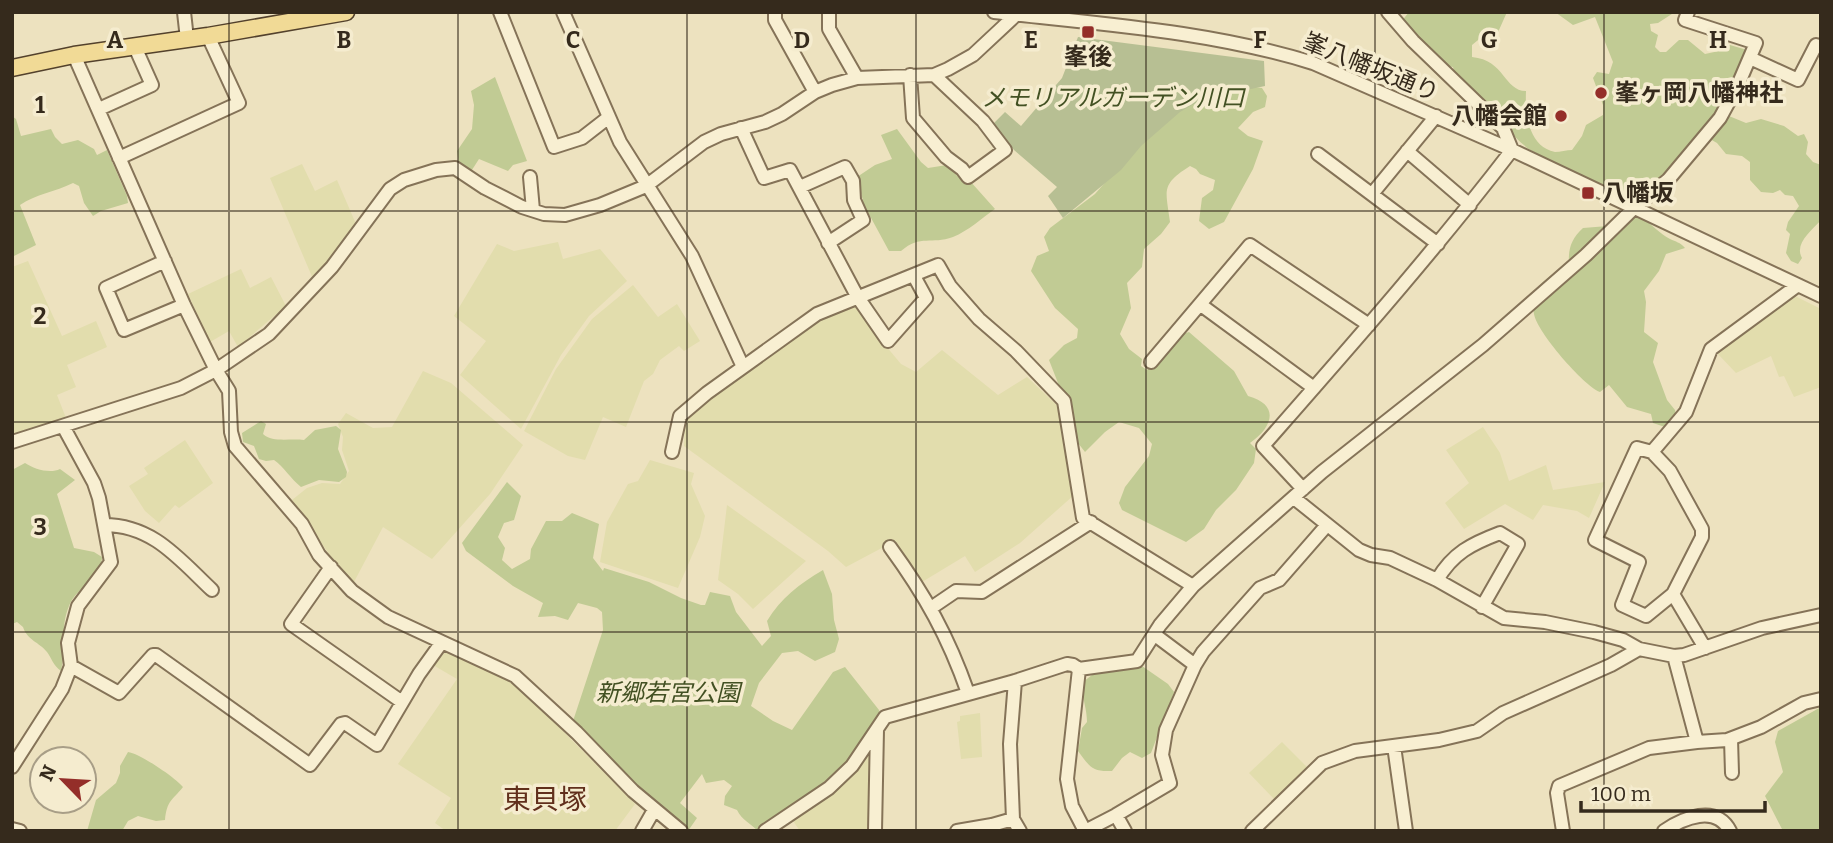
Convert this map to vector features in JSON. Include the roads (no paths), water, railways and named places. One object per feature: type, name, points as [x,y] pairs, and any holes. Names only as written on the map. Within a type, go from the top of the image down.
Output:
[{"type":"main road","points":[[12,68],[74,55],[208,36],[346,12]]},
{"type":"street","points":[[184,12],[187,39]]},
{"type":"street","points":[[500,12],[554,147],[582,138],[609,117]]},
{"type":"street","points":[[563,12],[620,142],[692,256],[743,367]]},
{"type":"street","points":[[775,12],[775,20],[815,92]]},
{"type":"street","points":[[829,12],[829,29],[857,78]]},
{"type":"street","name":"峯八幡坂通り","points":[[994,12],[1190,36],[1288,55],[1342,74],[1512,150],[1821,296]]},
{"type":"street","points":[[1388,12],[1413,41],[1503,128],[1512,150],[1438,244],[1263,446],[1298,493],[1327,525],[1359,550],[1390,558],[1437,580],[1504,618],[1558,624],[1594,632],[1623,640],[1639,649],[1674,656],[1762,628],[1821,615]]},
{"type":"street","points":[[765,831],[829,788],[852,766],[885,717],[1067,664],[1073,664],[1079,669],[1137,661],[1193,586],[1298,493],[1483,345],[1586,255],[1635,207],[1668,180],[1702,141],[1720,118],[1756,43],[1685,20],[1688,12]]},
{"type":"street","points":[[12,442],[181,388],[216,370],[269,334],[332,267],[390,189],[404,180],[436,170],[455,168],[485,188],[533,210],[544,214],[565,215],[600,205],[646,186],[694,148],[721,134],[782,114],[815,92],[857,78],[934,75],[973,55],[1019,14]]},
{"type":"street","points":[[119,158],[239,103],[208,36]]},
{"type":"street","points":[[1750,58],[1798,80],[1816,45],[1821,47]]},
{"type":"street","points":[[99,109],[152,85],[135,47]]},
{"type":"street","points":[[74,55],[164,261],[216,370],[229,391],[232,432],[236,446],[302,524],[319,555],[352,591],[380,611],[515,676],[654,810],[681,831]]},
{"type":"street","points":[[910,75],[914,118],[946,157],[968,177],[1005,150],[983,121],[934,75]]},
{"type":"street","points":[[1372,194],[1436,116]]},
{"type":"street","points":[[741,128],[764,178],[788,170],[800,187],[857,296],[888,341],[926,298],[914,276]]},
{"type":"street","points":[[1407,151],[1470,205]]},
{"type":"street","points":[[1318,154],[1438,244]]},
{"type":"street","points":[[800,187],[845,167],[853,181],[854,200],[864,217],[863,220],[828,243]]},
{"type":"street","points":[[530,177],[533,210]]},
{"type":"street","points":[[1152,362],[1250,245],[1369,325]]},
{"type":"street","points":[[164,261],[107,288],[124,330],[184,304]]},
{"type":"street","points":[[672,452],[680,416],[817,314],[938,265],[950,286],[979,320],[1016,351],[1064,401],[1083,518],[1193,586]]},
{"type":"street","points":[[1652,452],[1686,412],[1711,349],[1798,285]]},
{"type":"street","points":[[1200,305],[1314,388]]},
{"type":"street","points":[[12,767],[62,689],[71,666],[68,643],[78,606],[111,562],[94,483],[63,426]]},
{"type":"street","points":[[1637,448],[1652,452],[1670,471],[1702,529],[1702,537],[1673,594],[1646,616],[1622,605],[1639,562],[1595,540],[1637,448]]},
{"type":"street","points":[[931,608],[956,592],[982,592],[1091,523]]},
{"type":"street","points":[[104,525],[116,525],[154,537],[212,590]]},
{"type":"street","points":[[1079,669],[1068,779],[1072,806],[1085,831],[1170,783],[1162,755],[1166,730],[1195,665],[1203,652],[1261,588],[1279,580],[1327,525]]},
{"type":"street","points":[[1437,580],[1447,563],[1479,541],[1500,534],[1518,544],[1482,607]]},
{"type":"street","points":[[890,547],[931,608],[956,658],[968,693]]},
{"type":"street","points":[[331,567],[291,624],[402,702]]},
{"type":"street","points":[[1673,594],[1704,648]]},
{"type":"street","points":[[1155,635],[1195,665]]},
{"type":"street","points":[[71,666],[119,693],[153,655],[156,655],[310,765],[341,724],[345,723],[377,745],[442,642]]},
{"type":"street","points":[[1252,831],[1322,763],[1355,751],[1394,747],[1476,731],[1503,713],[1611,665],[1639,649]]},
{"type":"street","points":[[1674,656],[1697,741]]},
{"type":"street","points":[[957,831],[992,825],[1017,825],[1010,744],[1015,681]]},
{"type":"street","points":[[1563,831],[1557,793],[1559,786],[1649,748],[1731,739],[1761,727],[1804,703],[1821,699]]},
{"type":"street","points":[[875,831],[877,728]]},
{"type":"street","points":[[1731,739],[1732,773]]},
{"type":"street","points":[[1394,747],[1406,831]]},
{"type":"street","points":[[642,831],[654,810]]},
{"type":"street","points":[[1116,815],[1125,831]]},
{"type":"street","points":[[1664,831],[1679,821],[1695,816],[1716,818],[1726,824],[1730,831]]},
{"type":"street","points":[[12,829],[20,831]]},
{"type":"place","name":"峯後","points":[[1088,32]]},
{"type":"place","name":"峯ヶ岡八幡神社","points":[[1601,93]]},
{"type":"place","name":"八幡会館","points":[[1561,116]]},
{"type":"place","name":"八幡坂","points":[[1588,193]]},
{"type":"district","name":"東貝塚","points":[[545,799]]},
{"type":"park label","name":"メモリアルガーデン川口","points":[[1113,98]]},
{"type":"park label","name":"新郷若宮公園","points":[[668,693]]}]
